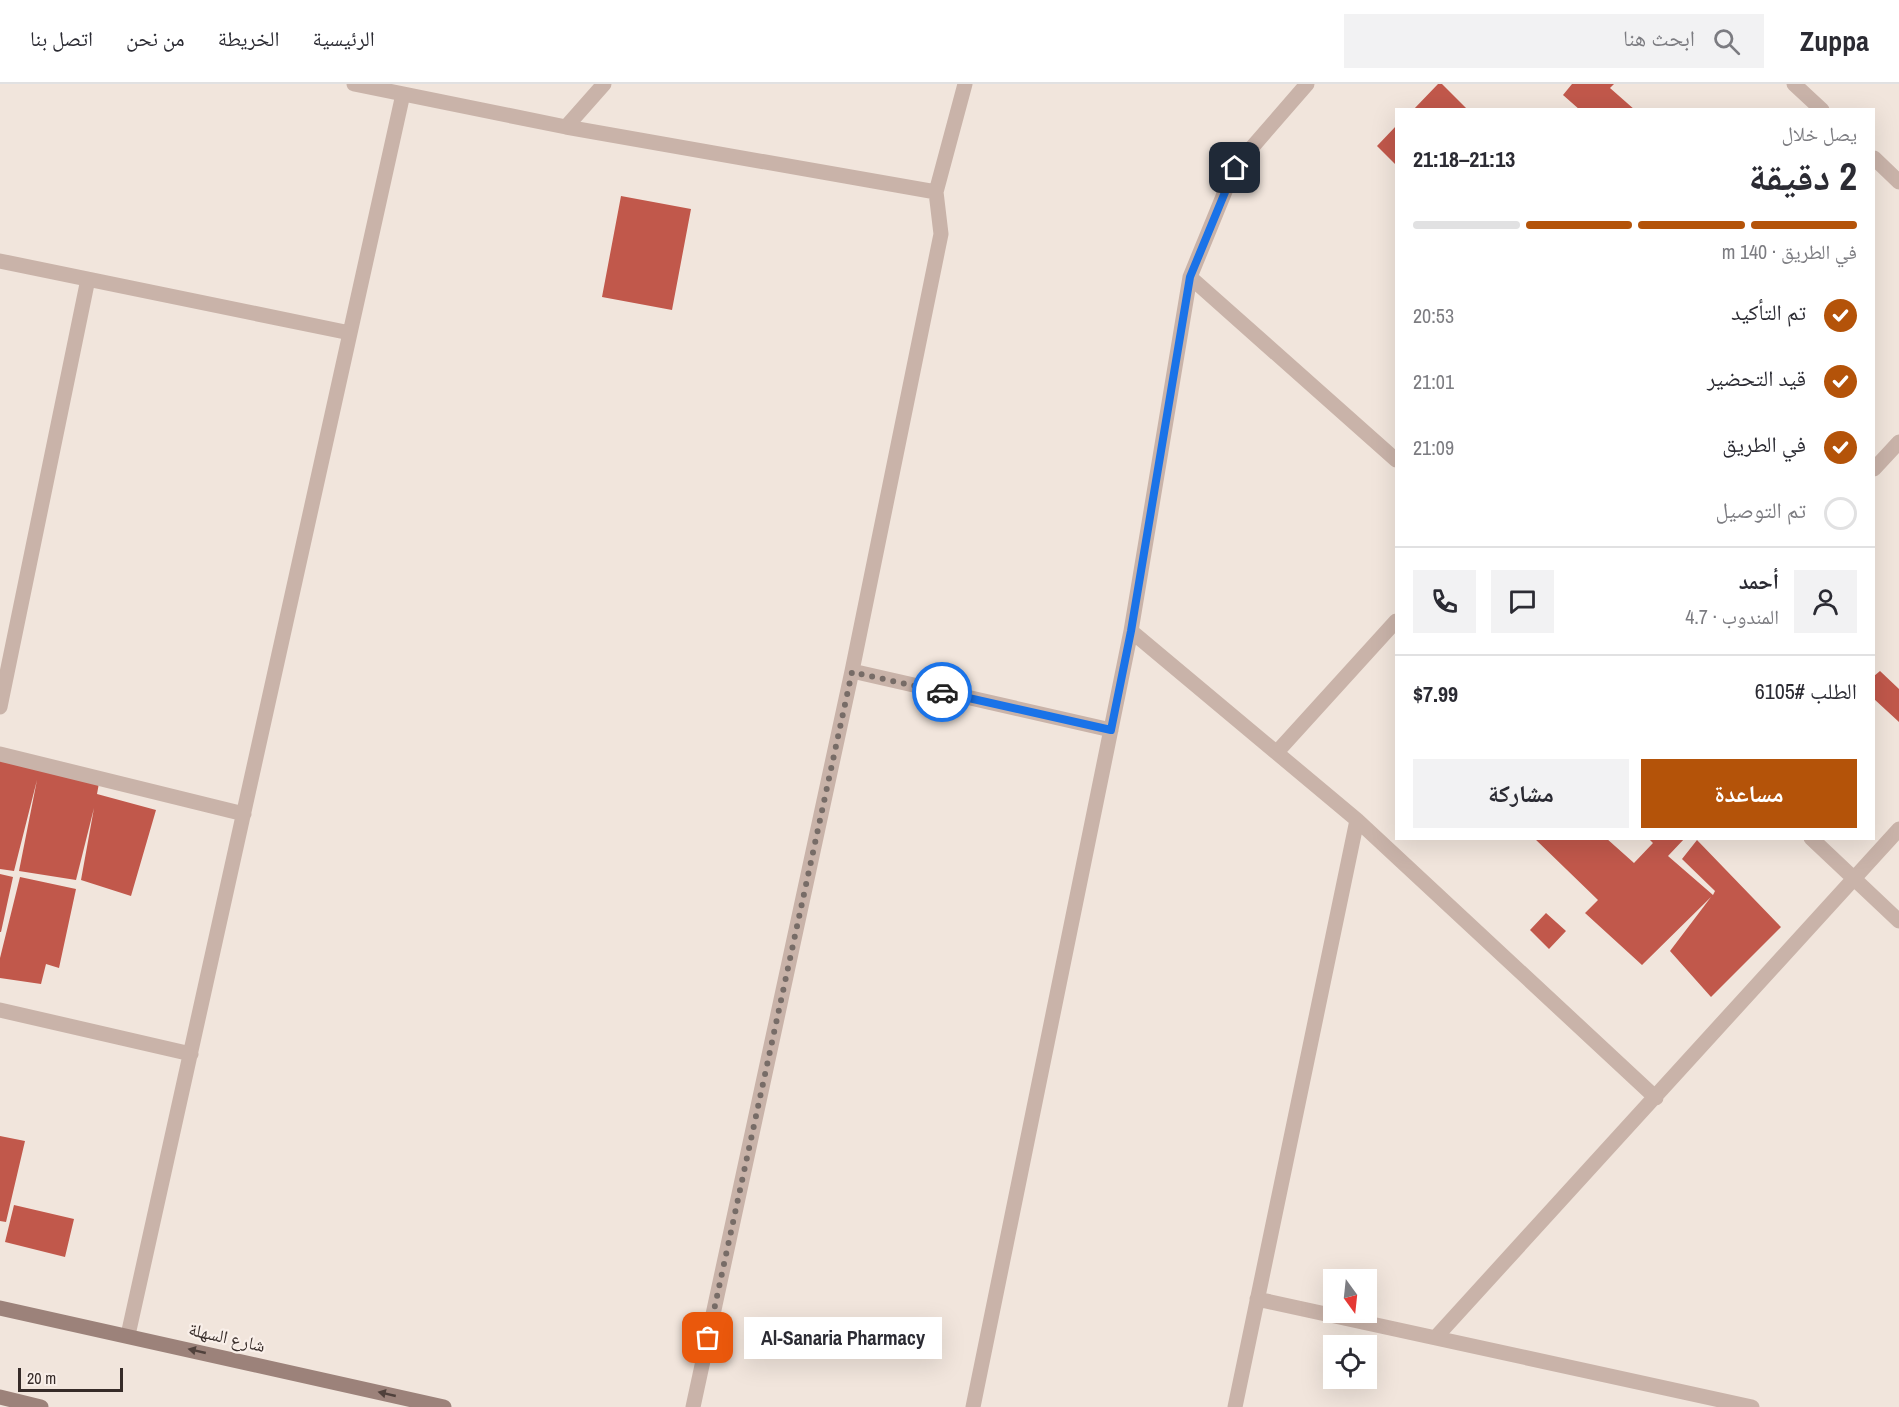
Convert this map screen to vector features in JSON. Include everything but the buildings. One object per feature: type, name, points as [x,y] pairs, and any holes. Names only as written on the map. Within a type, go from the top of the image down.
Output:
[{"type":"main road","name":"شارع السهلة","points":[[0,1308],[444,1407]]},
{"type":"main road","points":[[0,1397],[41,1407]]},
{"type":"street","points":[[354,84],[566,127],[936,192]]},
{"type":"street","points":[[566,127],[604,84]]},
{"type":"street","points":[[693,1407],[852,672],[941,234],[936,192],[965,84]]},
{"type":"street","points":[[973,1407],[1131,631],[1190,277],[1235,168],[1307,84]]},
{"type":"street","points":[[1794,84],[1820,108]]},
{"type":"street","points":[[128,1335],[404,94]]},
{"type":"street","points":[[1875,159],[1899,182]]},
{"type":"street","points":[[0,261],[350,333]]},
{"type":"street","points":[[1190,277],[1395,459]]},
{"type":"street","points":[[0,707],[88,279]]},
{"type":"street","points":[[1875,468],[1899,442]]},
{"type":"street","points":[[1277,752],[1395,622]]},
{"type":"street","points":[[1131,631],[1357,820],[1656,1098]]},
{"type":"street","points":[[852,672],[1111,730]]},
{"type":"street","points":[[0,754],[244,814]]},
{"type":"street","points":[[1235,1407],[1357,820]]},
{"type":"street","points":[[1436,1337],[1899,829]]},
{"type":"street","points":[[1813,840],[1899,921]]},
{"type":"street","points":[[0,1010],[191,1054]]},
{"type":"street","points":[[1257,1299],[1752,1407]]},
{"type":"way so far","points":[[708,1338],[852,672],[942,692]]},
{"type":"place","name":"Al-Sanaria Pharmacy","points":[[708,1338]]},
{"type":"route","points":[[942,692],[1111,730],[1131,631],[1190,277],[1235,168]]}]
